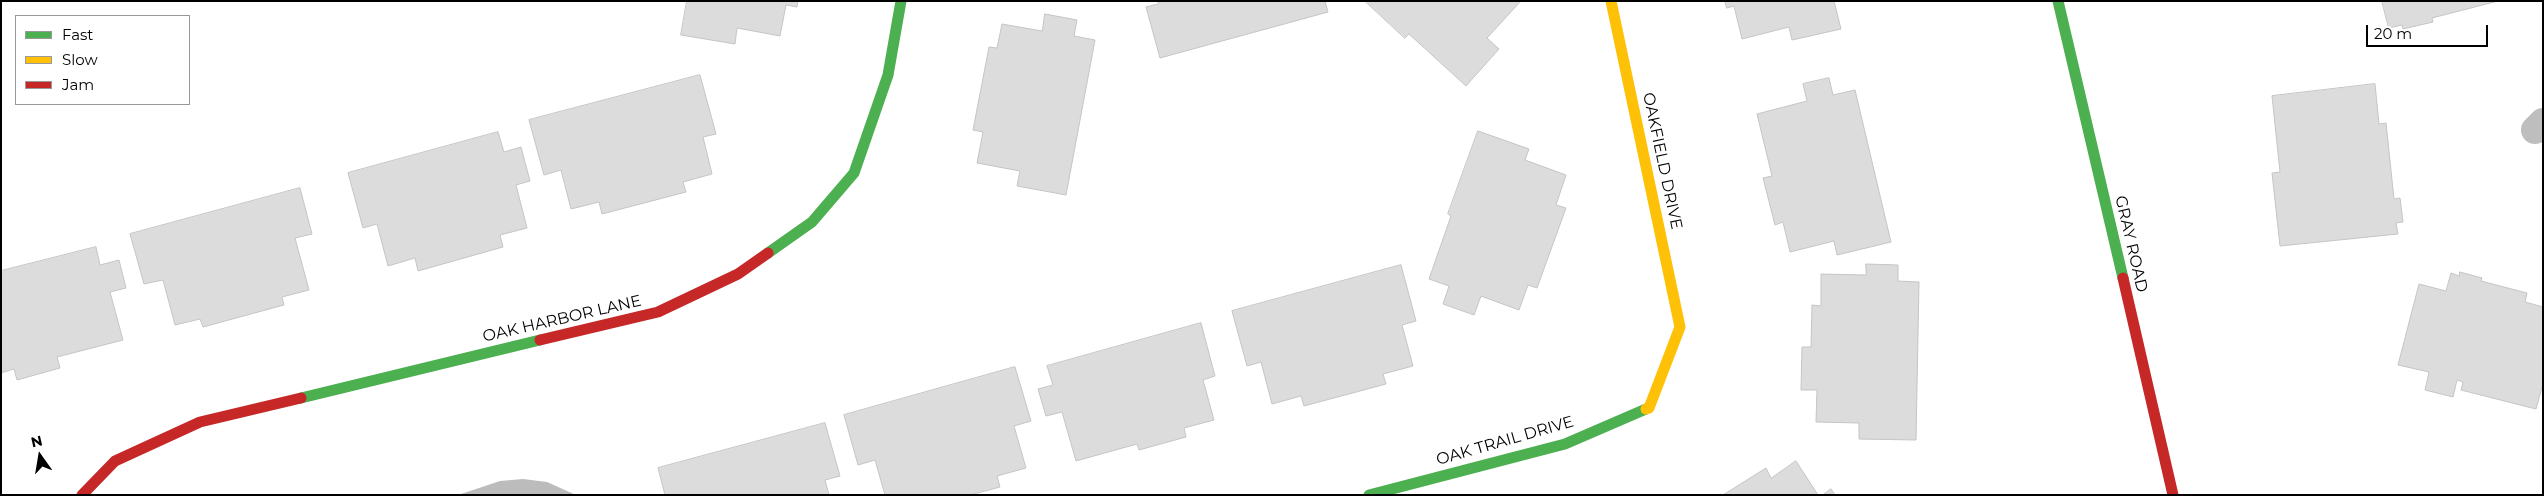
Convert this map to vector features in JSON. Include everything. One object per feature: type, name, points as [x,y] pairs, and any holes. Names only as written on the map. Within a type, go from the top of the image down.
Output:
[{"type":"street","name":"OAK HARBOR LANE","points":[[82,495],[115,461],[200,422],[658,312],[738,274],[812,222],[854,173],[888,75],[902,1]]},
{"type":"street","name":"OAKFIELD DRIVE","points":[[1611,1],[1680,327]]},
{"type":"street","name":"GRAY ROAD","points":[[2058,1],[2173,495]]},
{"type":"street","name":"OAK TRAIL DRIVE","points":[[1369,495],[1565,444],[1649,408],[1680,327]]},
{"type":"shaded area","points":[[523,479],[547,482],[576,495],[458,495],[500,481]]},
{"type":"building","points":[[687,1],[798,1],[797,7],[786,5],[780,36],[737,28],[735,44],[681,35]]},
{"type":"building","points":[[1158,1],[1325,1],[1328,12],[1160,58],[1146,7],[1158,4]]},
{"type":"building","points":[[1365,1],[1520,2],[1487,38],[1499,49],[1466,86],[1409,34],[1405,38]]},
{"type":"building","points":[[1725,1],[1834,1],[1841,29],[1792,40],[1789,27],[1742,39],[1734,6],[1727,8]]},
{"type":"building","points":[[2382,1],[2498,1],[2432,18],[2433,22],[2403,29],[2402,25],[2389,28]]},
{"type":"building","points":[[1045,14],[1077,20],[1074,36],[1095,40],[1066,195],[1017,186],[1020,171],[977,163],[983,132],[973,130],[989,47],[997,48],[1002,24],[1042,31]]},
{"type":"building","points":[[700,75],[716,134],[703,137],[712,174],[683,182],[686,192],[602,214],[599,202],[571,209],[561,170],[544,175],[529,120]]},
{"type":"building","points":[[1829,78],[1833,95],[1855,90],[1891,242],[1837,255],[1834,241],[1790,252],[1783,222],[1775,225],[1763,178],[1772,176],[1757,114],[1807,101],[1803,84]]},
{"type":"building","points":[[2375,84],[2379,124],[2386,123],[2394,199],[2400,198],[2403,222],[2396,223],[2398,234],[2280,246],[2272,173],[2280,172],[2272,96]]},
{"type":"building","points":[[1478,131],[1529,149],[1525,160],[1566,175],[1556,205],[1566,208],[1537,288],[1528,285],[1519,310],[1481,296],[1474,315],[1443,304],[1449,286],[1429,279],[1451,216],[1448,214]]},
{"type":"building","points":[[498,132],[504,152],[521,147],[530,181],[516,185],[527,228],[500,235],[503,247],[418,271],[415,258],[388,266],[377,224],[363,228],[348,173]]},
{"type":"building","points":[[300,188],[312,234],[295,238],[309,290],[282,297],[284,305],[203,327],[200,319],[175,325],[163,280],[144,284],[130,234]]},
{"type":"building","points":[[96,247],[100,265],[119,260],[126,288],[110,292],[123,340],[57,357],[60,368],[17,380],[14,369],[1,373],[1,271]]},
{"type":"building","points":[[1866,264],[1898,265],[1898,281],[1919,282],[1916,440],[1859,439],[1859,423],[1816,422],[1817,390],[1801,390],[1802,347],[1811,347],[1812,305],[1821,306],[1821,274],[1866,275]]},
{"type":"building","points":[[1401,265],[1416,321],[1402,325],[1413,366],[1383,374],[1386,384],[1304,406],[1301,396],[1272,404],[1261,362],[1247,366],[1232,311]]},
{"type":"building","points":[[2460,272],[2482,278],[2481,281],[2527,293],[2525,302],[2543,307],[2543,384],[2536,409],[2461,390],[2463,382],[2457,380],[2453,397],[2425,390],[2429,372],[2398,365],[2419,284],[2446,291],[2451,273],[2459,276]]},
{"type":"building","points":[[1201,323],[1215,376],[1203,380],[1214,420],[1184,428],[1186,437],[1139,450],[1137,444],[1076,461],[1062,412],[1046,416],[1038,389],[1053,385],[1047,366]]},
{"type":"building","points":[[1015,367],[1031,421],[1014,426],[1026,468],[997,476],[1000,487],[970,495],[885,495],[875,460],[858,465],[844,415]]},
{"type":"building","points":[[825,423],[840,476],[825,480],[829,495],[665,495],[658,468]]},
{"type":"building","points":[[1796,461],[1818,495],[1723,495],[1766,468],[1771,478]]},
{"type":"building","points":[[1831,489],[1835,495],[1823,495]]},
{"type":"traffic: fast","points":[[768,253],[812,222],[854,173],[888,75],[901,1]]},
{"type":"traffic: fast","points":[[2058,1],[2123,278]]},
{"type":"traffic: fast","points":[[301,398],[540,340]]},
{"type":"traffic: fast","points":[[1369,495],[1565,444],[1646,409]]},
{"type":"traffic: slow","points":[[1611,1],[1680,327],[1649,408],[1646,409]]},
{"type":"traffic: jam","points":[[540,340],[658,312],[738,274],[768,253]]},
{"type":"traffic: jam","points":[[2123,278],[2173,495]]},
{"type":"traffic: jam","points":[[82,495],[115,461],[200,422],[301,398]]}]
